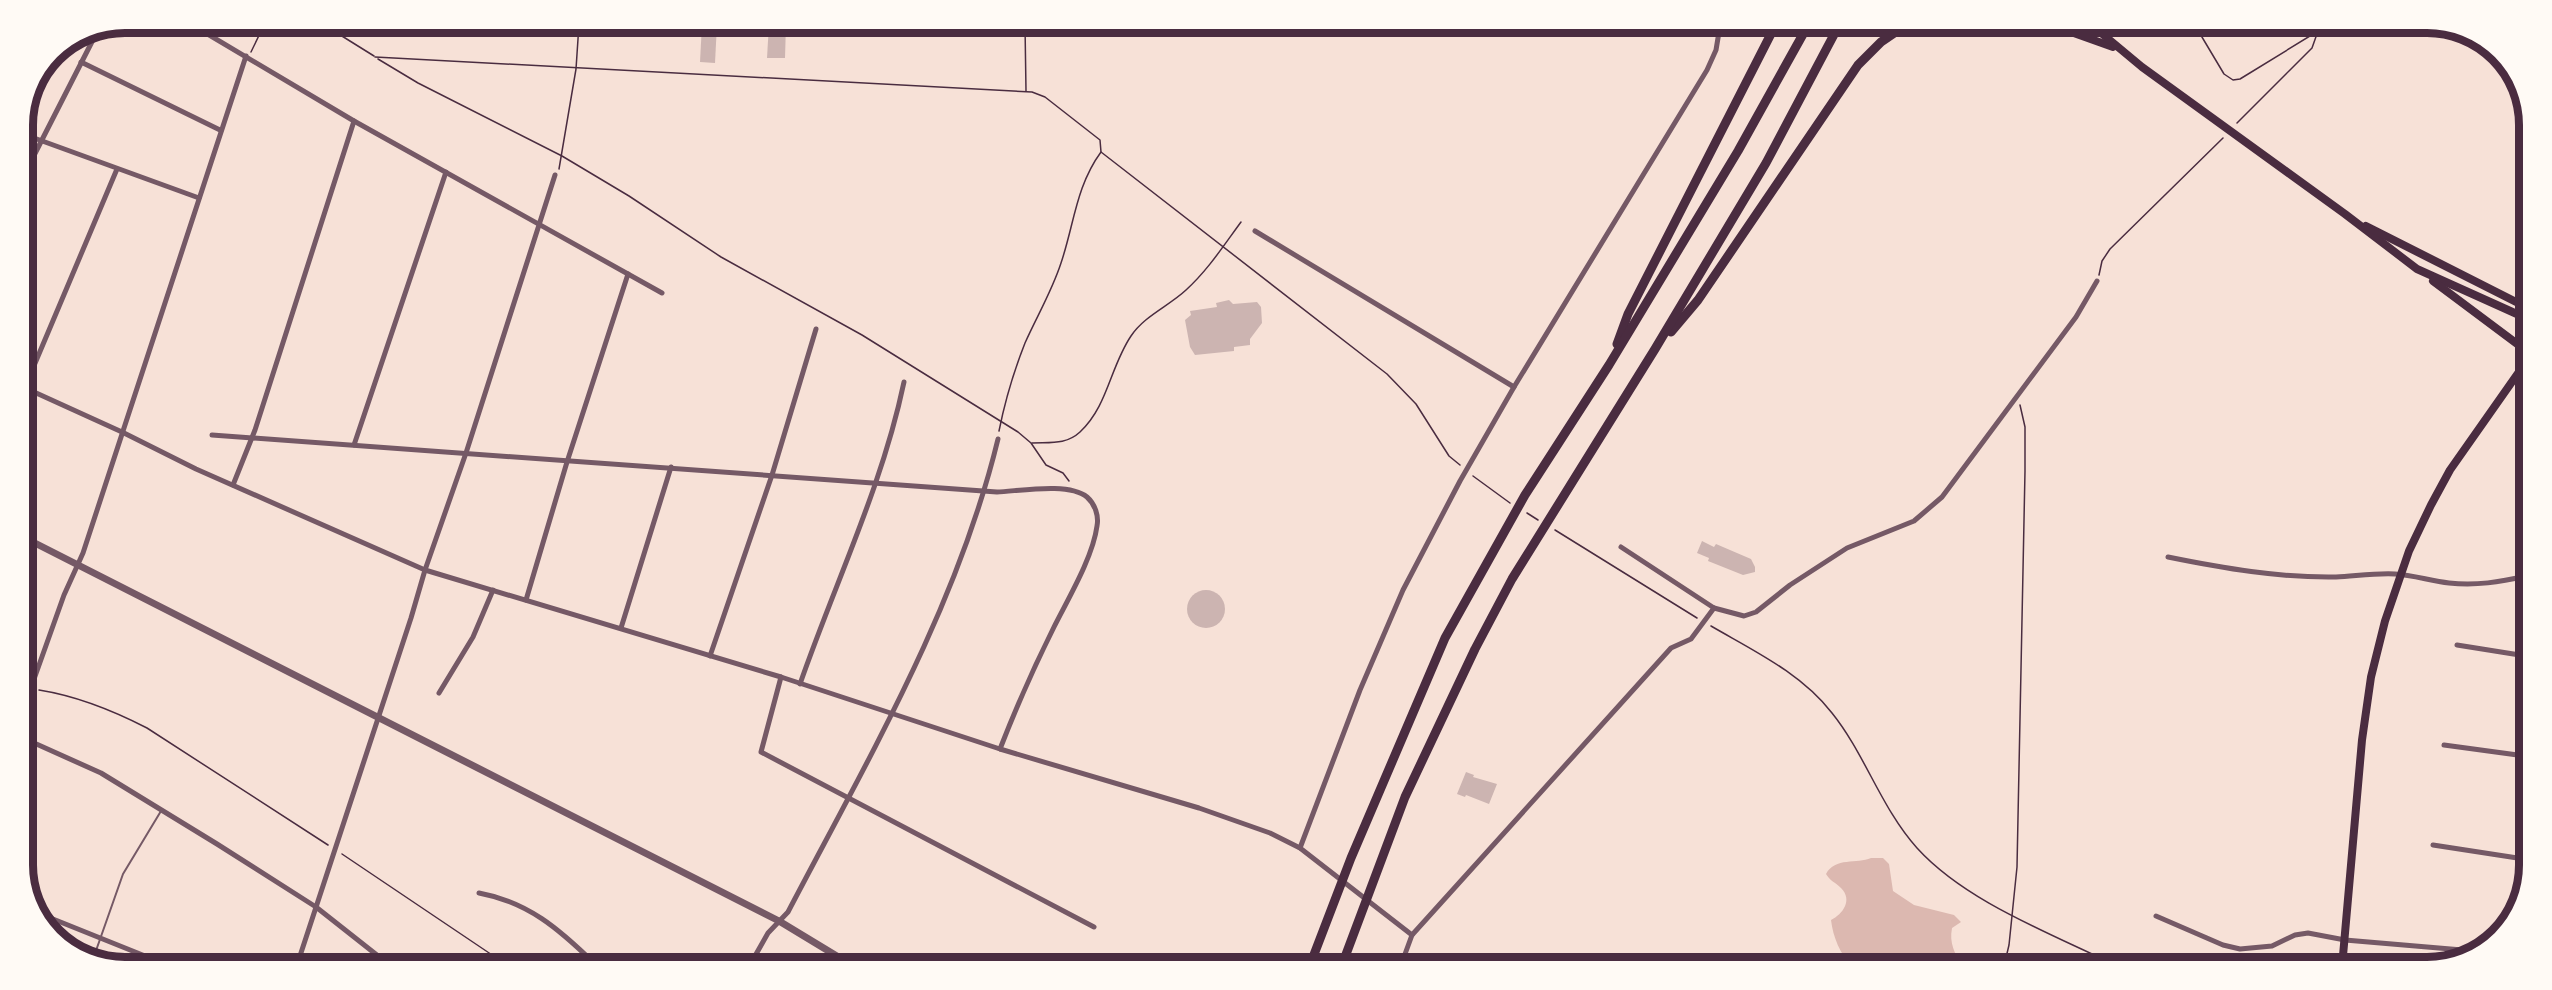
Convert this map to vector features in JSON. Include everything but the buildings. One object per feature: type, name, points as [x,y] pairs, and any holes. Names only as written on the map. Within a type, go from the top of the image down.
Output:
[{"type":"highway","points":[[1609,365],[1628,314],[1771,33]]},
{"type":"highway","points":[[1313,957],[1351,858],[1445,638],[1525,495],[1609,365],[1738,151],[1804,33]]},
{"type":"highway","points":[[1345,957],[1405,797],[1475,649],[1512,579],[1655,349],[1766,163],[1835,33]]},
{"type":"highway","points":[[1655,349],[1698,300],[1858,65],[1881,42],[1894,33]]},
{"type":"main road","points":[[2073,33],[2117,48]]},
{"type":"main road","points":[[2101,33],[2117,48],[2345,214],[2519,345]]},
{"type":"main road","points":[[2345,214],[2519,304]]},
{"type":"main road","points":[[2417,269],[2519,315]]},
{"type":"main road","points":[[2343,957],[2362,740],[2375,656],[2401,574],[2427,512],[2450,470],[2519,372]]},
{"type":"street","points":[[206,33],[354,121],[662,293]]},
{"type":"street","points":[[1300,848],[1360,690],[1403,590],[1460,481],[1514,387],[1707,70],[1716,50],[1719,33]]},
{"type":"street","points":[[33,155],[93,39]]},
{"type":"street","points":[[33,682],[64,595],[78,564],[246,56]]},
{"type":"street","points":[[81,62],[220,130]]},
{"type":"street","points":[[233,485],[251,438],[354,121]]},
{"type":"street","points":[[33,137],[199,198]]},
{"type":"street","points":[[33,366],[117,169]]},
{"type":"street","points":[[354,444],[446,171]]},
{"type":"street","points":[[300,957],[555,175]]},
{"type":"street","points":[[1255,231],[1514,387]]},
{"type":"street","points":[[526,600],[567,462],[628,274]]},
{"type":"street","points":[[1621,547],[1714,608],[1735,615],[1756,612],[1790,585],[1846,548],[1914,521],[1942,497],[2076,317],[2097,281]]},
{"type":"street","points":[[710,656],[771,475],[816,329]]},
{"type":"street","points":[[800,684],[877,483],[896,423],[904,382]]},
{"type":"street","points":[[33,391],[196,469],[425,570],[781,677],[1000,749],[1199,808],[1270,832],[1300,848],[1412,934]]},
{"type":"street","points":[[212,435],[985,491],[1071,490],[1085,495],[1095,508],[1098,524],[1095,535],[1077,580],[1040,655],[1000,749]]},
{"type":"street","points":[[754,957],[768,933],[788,912],[850,797],[946,597],[985,491],[998,439]]},
{"type":"street","points":[[621,628],[672,467]]},
{"type":"street","points":[[33,542],[779,921],[838,957]]},
{"type":"street","points":[[2168,557],[2299,575],[2335,577],[2372,573],[2401,574],[2466,584],[2500,582],[2519,578]]},
{"type":"street","points":[[439,693],[473,637],[493,590]]},
{"type":"street","points":[[1404,957],[1412,934],[1671,648],[1691,639],[1714,608]]},
{"type":"street","points":[[2457,645],[2519,655]]},
{"type":"street","points":[[781,677],[761,752],[1094,927]]},
{"type":"street","points":[[33,742],[92,769],[162,811],[316,907],[379,957]]},
{"type":"street","points":[[2444,745],[2519,755]]},
{"type":"street","points":[[2433,845],[2519,858]]},
{"type":"street","points":[[479,893],[496,896],[543,918],[561,931],[588,957]]},
{"type":"street","points":[[2156,916],[2223,945],[2240,949],[2272,946],[2295,934],[2308,933],[2344,940],[2461,950]]},
{"type":"street","points":[[49,917],[101,936],[148,957]]},
{"type":"lane","points":[[96,952],[123,873],[162,811]]},
{"type":"path","points":[[246,56],[253,50],[261,33]]},
{"type":"path","points":[[337,33],[418,83],[562,156],[629,196],[721,257],[862,335],[1001,421],[1031,443],[1046,465],[1067,477],[1071,490]]},
{"type":"path","points":[[555,175],[562,156],[576,69],[578,33]]},
{"type":"path","points":[[1025,33],[1026,92]]},
{"type":"path","points":[[2200,33],[2224,74],[2233,80],[2240,79],[2315,33]]},
{"type":"path","points":[[2232,129],[2313,48],[2317,33]]},
{"type":"path","points":[[375,57],[1026,92],[1045,97],[1100,140],[1101,152],[1085,177],[1061,264],[1025,344],[1001,421],[998,439]]},
{"type":"path","points":[[2097,281],[2102,261],[2110,249],[2225,135]]},
{"type":"path","points":[[1101,152],[1388,374],[1416,404],[1449,456],[1495,493],[1514,505]]},
{"type":"path","points":[[1031,443],[1062,442],[1078,434],[1095,417],[1131,336],[1148,318],[1186,290],[1241,222]]},
{"type":"path","points":[[2006,957],[2013,915],[2018,825],[2025,471],[2025,418],[2016,400]]},
{"type":"path","points":[[1524,511],[1544,523]]},
{"type":"path","points":[[1553,529],[1704,622],[1777,663],[1817,696],[1834,715],[1899,824],[1917,848],[1963,888],[2099,957]]},
{"type":"path","points":[[34,690],[91,703],[116,712],[147,728],[336,850],[495,957]]},
{"type":"shaded area","points":[[1883,858],[1889,864],[1893,891],[1914,905],[1954,915],[1961,922],[1952,928],[1951,934],[1957,957],[1845,957],[1833,933],[1831,920],[1843,910],[1846,897],[1841,888],[1826,874],[1835,865]]}]
